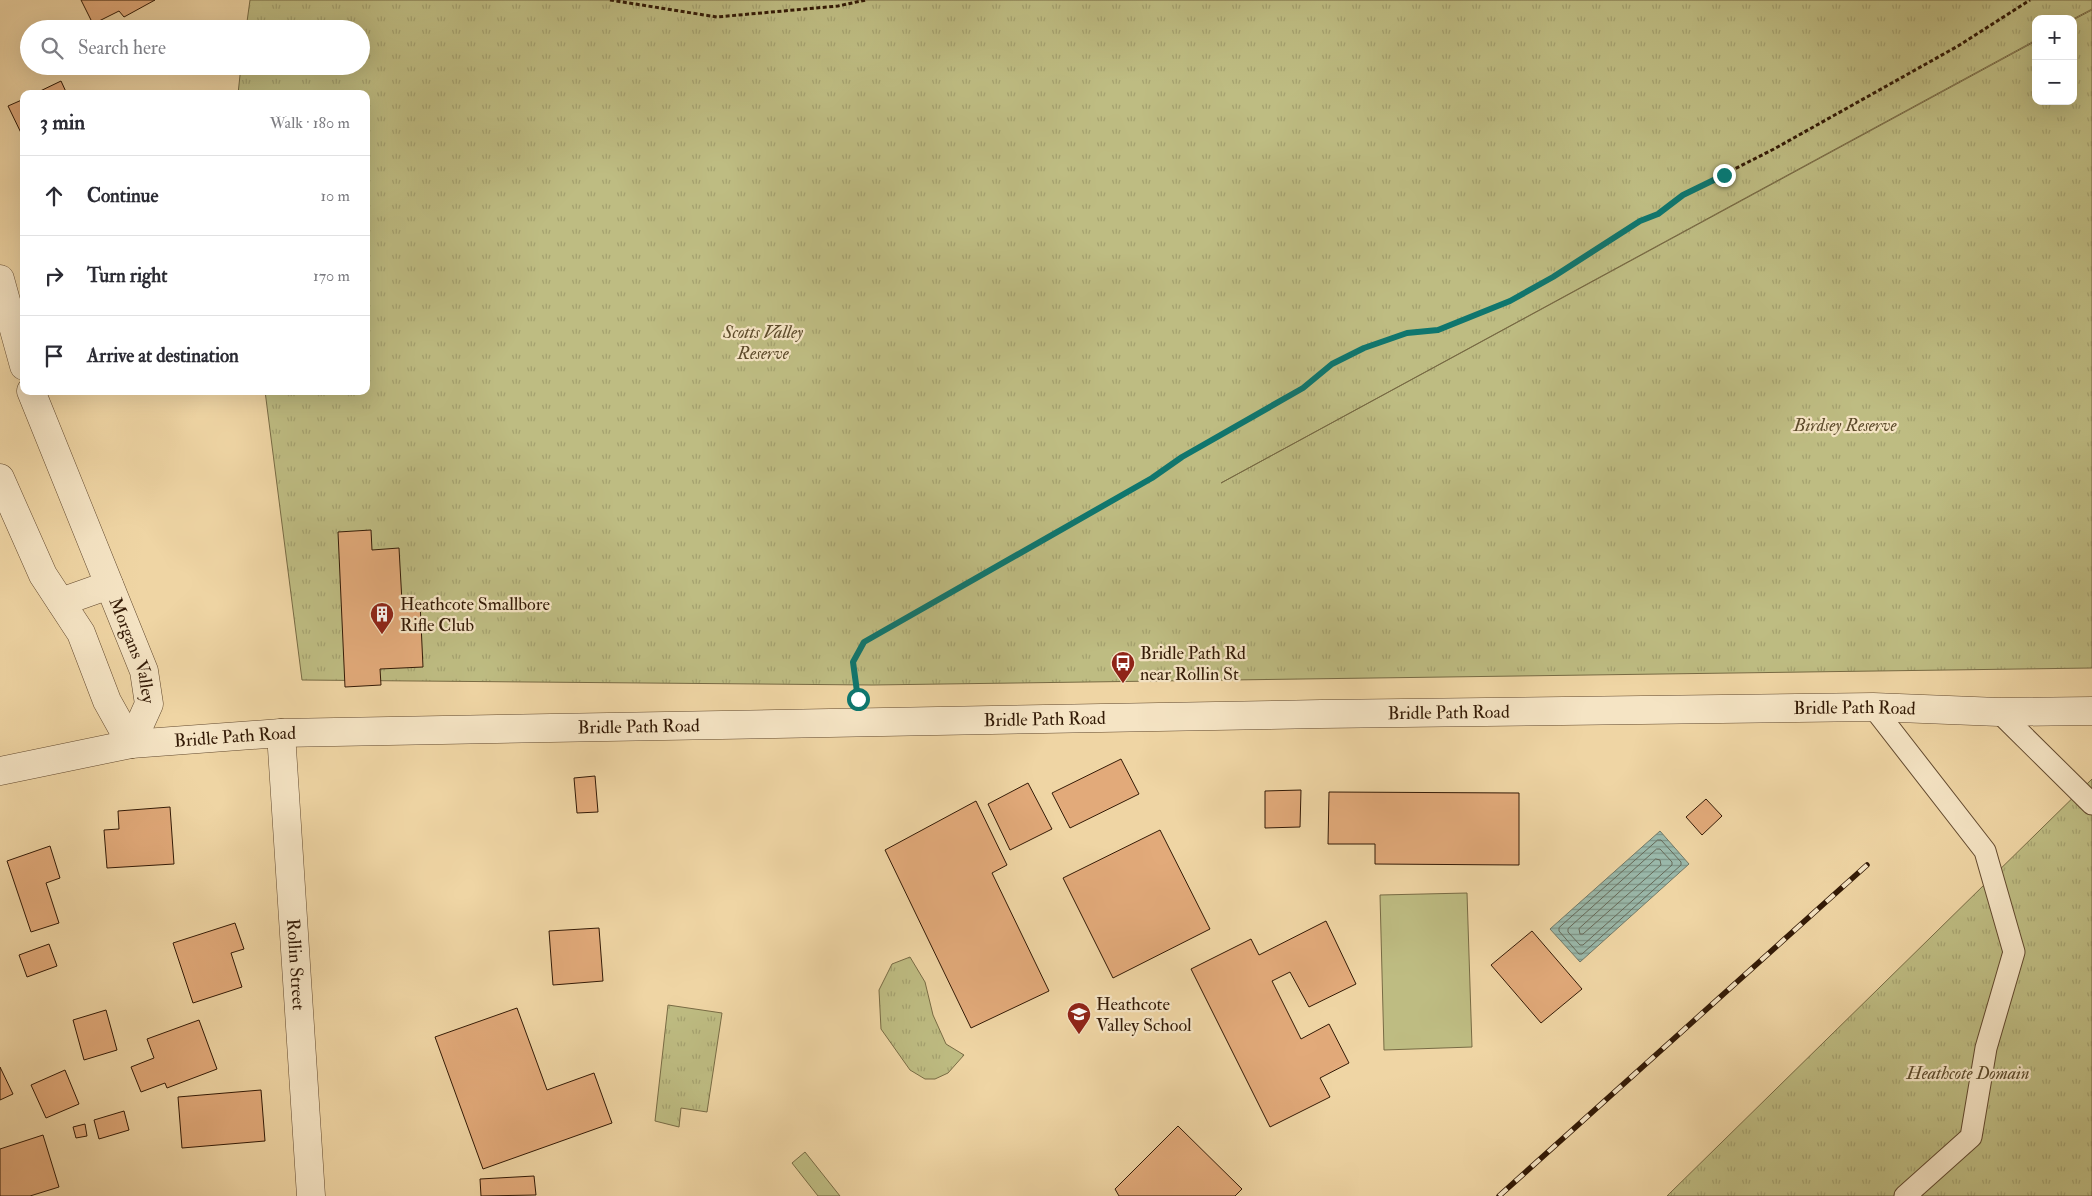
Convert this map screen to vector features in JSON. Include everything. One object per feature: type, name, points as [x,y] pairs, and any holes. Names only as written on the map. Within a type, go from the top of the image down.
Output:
[{"type":"street","points":[[0,279],[20,352]]},
{"type":"street","name":"Morgans Valley","points":[[33,395],[144,671],[149,704],[131,744]]},
{"type":"street","name":"Morgans Valley","points":[[0,478],[43,575],[81,633],[107,701],[131,744]]},
{"type":"street","points":[[61,602],[109,585]]},
{"type":"street","name":"Bridle Path Road","points":[[0,771],[131,744],[281,733],[1321,714],[1873,707],[1999,712],[2092,712]]},
{"type":"street","name":"Rollin Street","points":[[281,733],[311,1196]]},
{"type":"lane","points":[[1873,707],[1985,851],[2014,952],[1986,1048],[1971,1137],[1905,1196]]},
{"type":"lane","points":[[1999,712],[2092,804]]},
{"type":"path","points":[[610,0],[717,17],[838,6],[866,0]]},
{"type":"path","points":[[857,690],[853,662],[864,642],[1152,478],[1182,457],[1303,388],[1332,364],[1364,348],[1407,333],[1438,330],[1510,301],[1553,277],[1640,221],[1658,214],[1683,195],[1774,149],[1958,46],[2030,0]]},
{"type":"green space","name":"Scotts Valley Reserve","points":[[250,0],[2092,0],[2092,9],[2077,17],[2077,15],[2032,15],[2032,42],[1221,483],[2032,43],[2032,105],[2077,105],[2077,18],[2092,10],[2092,668],[872,685],[302,680],[266,395],[370,395],[370,90],[238,90],[240,75],[370,75],[370,20],[247,20]]},
{"type":"green space","name":"Heathcote Domain","points":[[2092,779],[2092,1196],[1667,1196]]},
{"type":"green space","points":[[1467,893],[1472,1047],[1384,1050],[1380,895]]},
{"type":"green space","points":[[910,957],[925,982],[933,1015],[946,1044],[964,1055],[948,1073],[935,1079],[925,1079],[910,1070],[881,1029],[879,990],[892,964]]},
{"type":"green space","points":[[668,1005],[722,1013],[707,1112],[681,1108],[679,1127],[655,1121]]},
{"type":"green space","points":[[805,1152],[840,1196],[818,1196],[792,1163]]},
{"type":"water","points":[[1660,831],[1689,864],[1580,962],[1550,929]]},
{"type":"building","points":[[81,0],[155,0],[124,17],[119,11],[101,20],[91,20]]},
{"type":"building","points":[[61,81],[65,90],[42,90]]},
{"type":"building","points":[[20,101],[20,131],[8,106]]},
{"type":"building","name":"Heathcote Smallbore Rifle Club","points":[[371,530],[372,550],[399,548],[402,602],[420,602],[423,667],[380,669],[381,685],[345,687],[338,532]]},
{"type":"building","points":[[1121,759],[1139,794],[1070,828],[1052,793]]},
{"type":"building","points":[[595,776],[598,812],[577,813],[574,778]]},
{"type":"building","points":[[1028,783],[1052,829],[1010,850],[988,804]]},
{"type":"building","points":[[1301,790],[1300,827],[1265,828],[1265,791]]},
{"type":"building","points":[[1329,792],[1519,793],[1519,865],[1375,864],[1375,844],[1328,844]]},
{"type":"building","points":[[1706,799],[1722,816],[1702,835],[1686,817]]},
{"type":"building","points":[[976,801],[1007,865],[992,873],[1049,991],[971,1028],[885,850]]},
{"type":"building","points":[[170,807],[174,864],[107,868],[104,830],[119,829],[118,811]]},
{"type":"building","points":[[1160,830],[1210,929],[1113,978],[1063,878]]},
{"type":"building","points":[[50,846],[60,878],[46,883],[59,923],[31,932],[7,861]]},
{"type":"building","points":[[1326,921],[1356,984],[1309,1007],[1290,972],[1272,981],[1301,1039],[1329,1024],[1349,1063],[1320,1078],[1330,1097],[1270,1127],[1191,969],[1251,939],[1259,955]]},
{"type":"building","points":[[235,923],[244,949],[231,953],[242,987],[193,1003],[173,943]]},
{"type":"building","points":[[599,928],[603,981],[553,985],[549,931]]},
{"type":"building","points":[[1532,931],[1582,989],[1541,1023],[1491,965]]},
{"type":"building","points":[[49,944],[57,966],[27,977],[19,955]]},
{"type":"building","points":[[517,1008],[547,1090],[594,1073],[612,1123],[483,1169],[435,1037]]},
{"type":"building","points":[[106,1010],[117,1050],[84,1060],[73,1020]]},
{"type":"building","points":[[199,1020],[217,1069],[167,1088],[165,1083],[141,1092],[131,1067],[154,1058],[147,1039]]},
{"type":"building","points":[[0,1067],[13,1094],[0,1100]]},
{"type":"building","points":[[65,1070],[79,1104],[46,1118],[31,1085]]},
{"type":"building","points":[[261,1090],[265,1141],[182,1148],[178,1097]]},
{"type":"building","points":[[124,1111],[129,1130],[99,1139],[94,1120]]},
{"type":"building","points":[[85,1124],[87,1136],[76,1138],[73,1127]]},
{"type":"building","points":[[1178,1126],[1242,1189],[1235,1196],[1119,1196],[1115,1189]]},
{"type":"building","points":[[43,1135],[59,1187],[30,1196],[0,1196],[0,1149]]},
{"type":"building","points":[[534,1176],[536,1195],[481,1196],[480,1179]]},
{"type":"railway","points":[[1499,1196],[1867,865]]},
{"type":"place","name":"Heathcote Smallbore Rifle Club","points":[[382,635]]},
{"type":"place","name":"Bridle Path Rd near Rollin St","points":[[1123,684]]},
{"type":"place","name":"Heathcote Valley School","points":[[1079,1035]]},
{"type":"route","points":[[858,699],[853,662],[864,642],[968,581],[1152,478],[1182,457],[1303,388],[1332,364],[1364,348],[1407,333],[1438,330],[1510,301],[1553,277],[1640,221],[1658,214],[1683,195],[1724,175]]},
{"type":"park label","name":"Birdsey Reserve","points":[[1845,425]]}]
